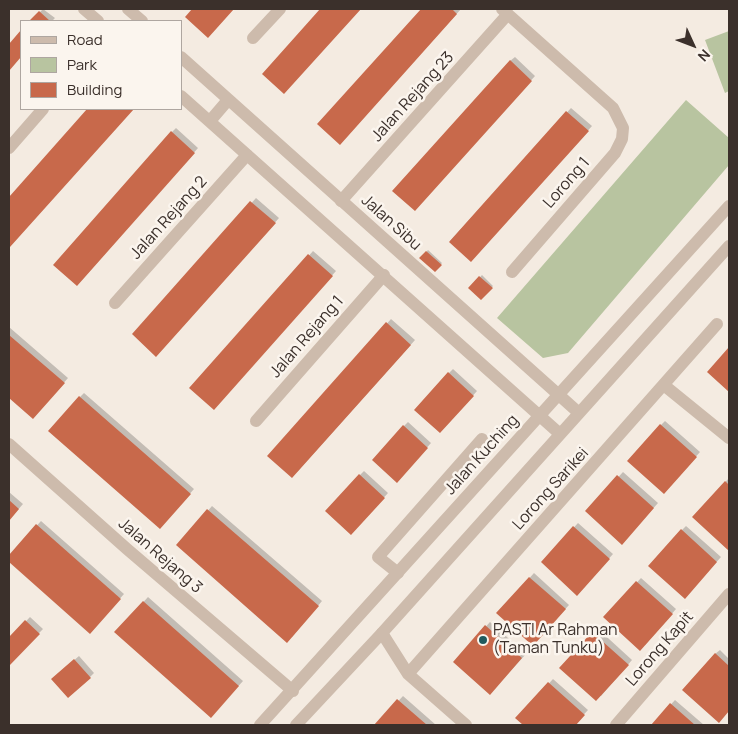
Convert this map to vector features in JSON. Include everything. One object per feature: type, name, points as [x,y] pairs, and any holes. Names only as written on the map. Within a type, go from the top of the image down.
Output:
[{"type":"street","points":[[84,9],[97,20]]},
{"type":"street","points":[[128,9],[141,20]]},
{"type":"street","points":[[253,38],[280,9]]},
{"type":"street","name":"Lorong 1","points":[[505,11],[614,108],[623,128],[622,139],[615,152],[512,272]]},
{"type":"street","name":"Jalan Rejang 23","points":[[342,201],[505,11]]},
{"type":"street","name":"Jalan Sibu","points":[[182,59],[579,413]]},
{"type":"street","points":[[182,97],[384,275],[560,434]]},
{"type":"street","points":[[210,121],[228,100]]},
{"type":"street","points":[[9,148],[42,110]]},
{"type":"street","name":"Jalan Rejang 2","points":[[115,303],[248,155]]},
{"type":"street","name":"Jalan Kuching","points":[[260,725],[729,206]]},
{"type":"street","points":[[296,725],[729,246]]},
{"type":"street","name":"Jalan Rejang 1","points":[[256,421],[384,275]]},
{"type":"street","name":"Lorong Sarikei","points":[[408,674],[665,386],[717,324]]},
{"type":"street","points":[[665,386],[729,438]]},
{"type":"street","points":[[398,573],[378,557],[482,439]]},
{"type":"street","name":"Jalan Rejang 3","points":[[9,444],[127,549],[292,691]]},
{"type":"street","name":"Lorong Kapit","points":[[616,725],[729,594]]},
{"type":"street","points":[[382,632],[408,674],[466,725]]},
{"type":"green space","points":[[729,31],[729,91],[725,93],[705,40]]},
{"type":"green space","points":[[686,100],[729,138],[729,165],[568,353],[543,358],[497,318]]},
{"type":"building","points":[[192,9],[234,9],[208,38],[185,17]]},
{"type":"building","points":[[320,9],[361,9],[284,94],[262,74]]},
{"type":"building","points":[[421,9],[452,9],[457,14],[340,145],[317,124]]},
{"type":"building","points":[[39,11],[49,20],[30,20]]},
{"type":"building","points":[[20,31],[20,58],[9,71],[9,44]]},
{"type":"building","points":[[510,60],[532,81],[415,211],[392,191]]},
{"type":"building","points":[[86,110],[133,110],[10,247],[9,197]]},
{"type":"building","points":[[566,111],[589,131],[471,262],[449,242]]},
{"type":"building","points":[[171,131],[195,153],[77,286],[53,265]]},
{"type":"building","points":[[250,201],[276,223],[156,357],[132,334]]},
{"type":"building","points":[[426,251],[442,265],[435,272],[419,258]]},
{"type":"building","points":[[308,254],[333,276],[214,410],[189,388]]},
{"type":"building","points":[[479,276],[493,288],[481,300],[468,288]]},
{"type":"building","points":[[386,322],[411,345],[292,478],[267,456]]},
{"type":"building","points":[[9,335],[65,383],[33,419],[9,398]]},
{"type":"building","points":[[729,347],[729,392],[707,372]]},
{"type":"building","points":[[448,372],[474,396],[440,433],[414,410]]},
{"type":"building","points":[[79,396],[191,494],[160,529],[48,431]]},
{"type":"building","points":[[660,424],[697,457],[664,494],[627,461]]},
{"type":"building","points":[[403,425],[428,448],[397,483],[372,460]]},
{"type":"building","points":[[359,474],[385,498],[351,535],[325,511]]},
{"type":"building","points":[[617,475],[654,508],[622,545],[585,511]]},
{"type":"building","points":[[725,481],[729,485],[729,551],[692,517]]},
{"type":"building","points":[[9,500],[19,509],[9,521]]},
{"type":"building","points":[[207,509],[319,606],[287,643],[176,545]]},
{"type":"building","points":[[36,524],[121,599],[90,634],[9,562],[9,555]]},
{"type":"building","points":[[573,526],[610,559],[577,596],[541,562]]},
{"type":"building","points":[[681,529],[717,562],[685,599],[648,566]]},
{"type":"building","points":[[529,577],[566,609],[533,646],[496,613]]},
{"type":"building","points":[[636,581],[673,614],[640,651],[603,617]]},
{"type":"building","points":[[143,601],[239,686],[211,718],[114,632]]},
{"type":"building","points":[[25,620],[40,634],[9,666],[9,637]]},
{"type":"building","points":[[485,625],[522,658],[490,695],[453,662]]},
{"type":"building","points":[[592,632],[629,665],[596,701],[559,668]]},
{"type":"building","points":[[715,653],[729,666],[729,711],[719,723],[682,690]]},
{"type":"building","points":[[74,659],[91,678],[68,698],[51,679]]},
{"type":"building","points":[[548,682],[585,715],[576,725],[523,725],[515,718]]},
{"type":"building","points":[[397,699],[427,725],[374,725]]},
{"type":"building","points":[[670,703],[695,725],[651,725]]},
{"type":"place","name":"PASTI Ar Rahman (Taman Tunku)","points":[[483,640]]}]
